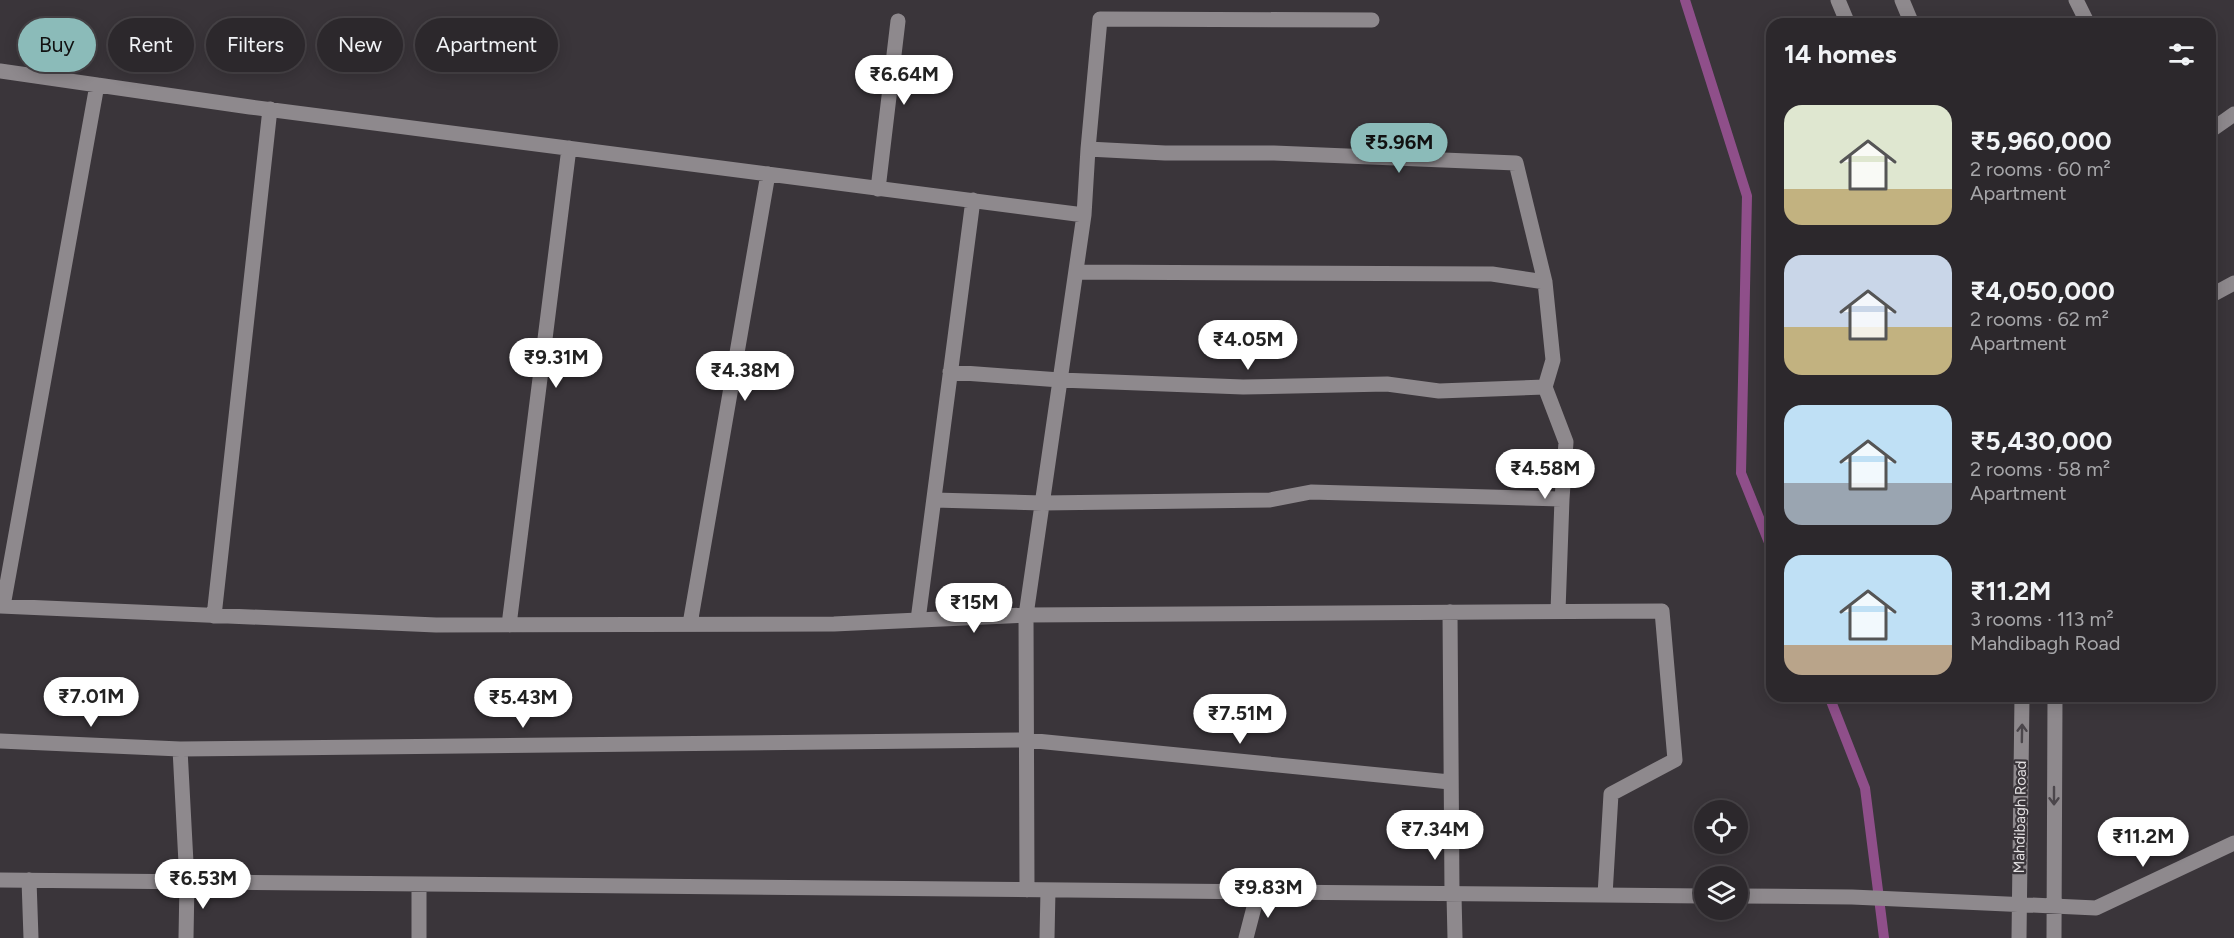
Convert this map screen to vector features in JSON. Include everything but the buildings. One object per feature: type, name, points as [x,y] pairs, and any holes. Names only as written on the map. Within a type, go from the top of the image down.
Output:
[{"type":"street","points":[[1838,0],[1846,18]]},
{"type":"street","points":[[1902,0],[1910,18]]},
{"type":"street","points":[[2076,0],[2085,18]]},
{"type":"street","points":[[1027,890],[1026,615],[1084,215],[1100,19],[1372,20]]},
{"type":"street","points":[[878,189],[898,21]]},
{"type":"street","points":[[0,71],[270,109],[1084,215]]},
{"type":"street","points":[[97,85],[2,606],[436,626],[834,624],[1026,615],[1662,611],[1675,760],[1611,794],[1605,895]]},
{"type":"street","points":[[214,616],[270,109]]},
{"type":"street","points":[[2216,127],[2234,114]]},
{"type":"street","points":[[509,625],[569,148]]},
{"type":"street","points":[[1088,149],[1165,153],[1274,153],[1516,163],[1545,282],[1553,360],[1545,387],[1566,442],[1558,611]]},
{"type":"street","points":[[690,624],[768,174]]},
{"type":"street","points":[[918,620],[973,201]]},
{"type":"street","points":[[1076,272],[1492,274],[1545,282]]},
{"type":"street","points":[[2216,293],[2234,283]]},
{"type":"street","points":[[950,372],[1060,381],[1243,387],[1387,384],[1439,391],[1545,387]]},
{"type":"street","points":[[934,500],[1042,503],[1270,500],[1311,492],[1562,499]]},
{"type":"street","points":[[1450,612],[1450,782],[1455,938]]},
{"type":"street","name":"Mahdibagh Road","points":[[2019,938],[2022,702]]},
{"type":"street","points":[[2054,938],[2055,702]]},
{"type":"street","points":[[0,741],[180,749],[1026,741],[1450,782]]},
{"type":"street","points":[[180,749],[187,882],[186,938]]},
{"type":"street","points":[[1748,896],[1852,897],[2096,908],[2234,843]]},
{"type":"street","points":[[0,880],[1694,896]]},
{"type":"street","points":[[28,880],[31,938]]},
{"type":"street","points":[[419,884],[419,938]]},
{"type":"street","points":[[1047,938],[1048,890]]},
{"type":"street","points":[[1246,938],[1258,892]]},
{"type":"waterway","points":[[1685,0],[1747,196],[1741,473],[1766,535]]},
{"type":"waterway","points":[[1831,702],[1865,788],[1884,938]]}]
